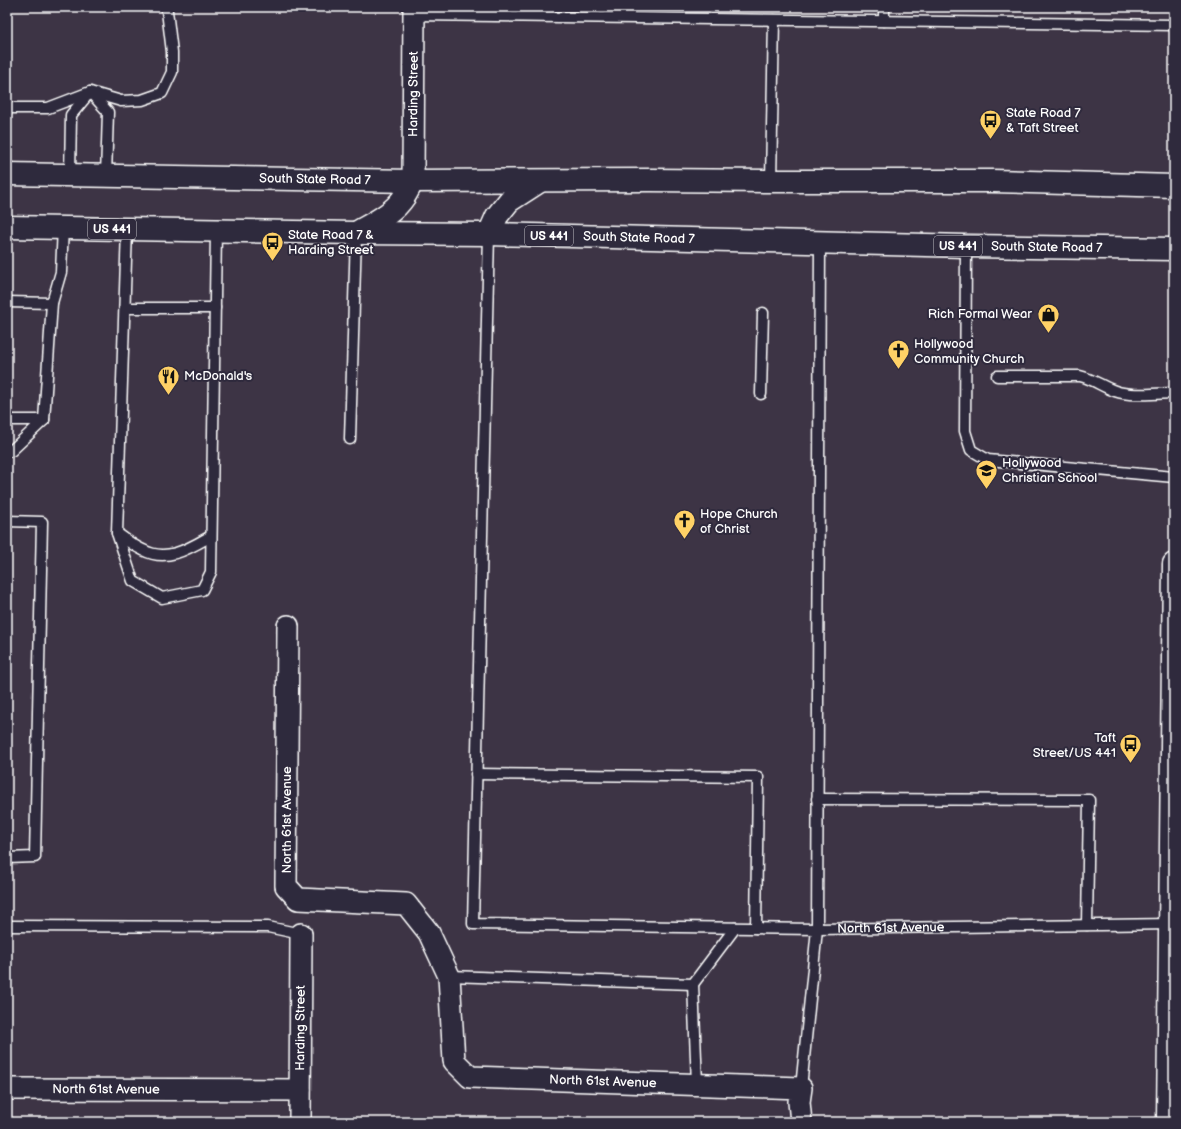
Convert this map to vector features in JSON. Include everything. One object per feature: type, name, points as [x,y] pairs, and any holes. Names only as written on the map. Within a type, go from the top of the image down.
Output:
[{"type":"main road","name":"South State Road 7","points":[[7,174],[413,181],[992,181],[1174,186]]},
{"type":"main road","points":[[356,233],[380,220],[393,210],[403,198],[413,181]]},
{"type":"main road","points":[[489,234],[497,216],[509,201],[540,181]]},
{"type":"main road","name":"South State Road 7","points":[[7,227],[489,234],[966,246],[1174,249]]},
{"type":"main road","points":[[1168,1122],[1172,961],[1174,564]]},
{"type":"street","name":"Harding Street","points":[[413,181],[414,11]]},
{"type":"street","name":"North 61st Avenue","points":[[288,626],[286,886],[298,898],[406,904],[429,933],[449,976],[454,1061],[470,1077],[801,1088]]},
{"type":"street","name":"Harding Street","points":[[300,1122],[301,934]]},
{"type":"street","points":[[801,1088],[799,1102],[801,1122]]},
{"type":"street","name":"North 61st Avenue","points":[[7,1089],[300,1090]]},
{"type":"lane","points":[[884,7],[884,21]]},
{"type":"lane","points":[[7,106],[12,108],[48,108],[90,92],[122,101],[142,100],[162,93],[172,72],[172,52],[166,11]]},
{"type":"lane","points":[[414,11],[774,20],[1174,25]]},
{"type":"lane","points":[[771,182],[774,20]]},
{"type":"lane","points":[[70,175],[71,115],[90,92]]},
{"type":"lane","points":[[90,92],[108,112],[106,176]]},
{"type":"lane","points":[[7,451],[11,452],[44,420],[52,303],[61,272],[63,227]]},
{"type":"lane","points":[[128,229],[117,533],[132,580],[162,598],[202,590],[211,572],[216,230]]},
{"type":"lane","points":[[350,439],[356,233]]},
{"type":"lane","points":[[489,234],[476,774],[758,777],[756,928]]},
{"type":"lane","points":[[801,1088],[817,929],[820,242]]},
{"type":"lane","points":[[966,246],[965,431],[971,450],[988,460],[1174,478]]},
{"type":"lane","points":[[7,302],[52,303]]},
{"type":"lane","points":[[126,308],[215,308]]},
{"type":"lane","points":[[760,394],[762,313]]},
{"type":"lane","points":[[997,376],[1080,376],[1090,378],[1114,391],[1125,394],[1174,393]]},
{"type":"lane","points":[[7,420],[44,420]]},
{"type":"lane","points":[[7,522],[42,522],[35,857],[7,858]]},
{"type":"lane","points":[[117,533],[143,551],[157,556],[168,556],[187,550],[211,536]]},
{"type":"lane","name":"North 61st Avenue","points":[[476,774],[473,924],[817,929],[1171,924]]},
{"type":"lane","points":[[817,799],[1089,800],[1087,925]]},
{"type":"lane","points":[[7,926],[268,927],[301,934]]},
{"type":"lane","points":[[697,1084],[693,984],[735,928]]},
{"type":"lane","points":[[449,976],[693,984]]},
{"type":"place","name":"State Road 7 & Taft Street","points":[[990,140]]},
{"type":"place","name":"State Road 7 & Harding Street","points":[[273,262]]},
{"type":"place","name":"Rich Formal Wear","points":[[1048,334]]},
{"type":"place","name":"Hollywood Community Church","points":[[899,370]]},
{"type":"place","name":"McDonald's","points":[[168,396]]},
{"type":"place","name":"Hollywood Christian School","points":[[986,490]]},
{"type":"place","name":"Hope Church of Christ","points":[[685,540]]},
{"type":"place","name":"Taft Street/US 441","points":[[1131,764]]}]
